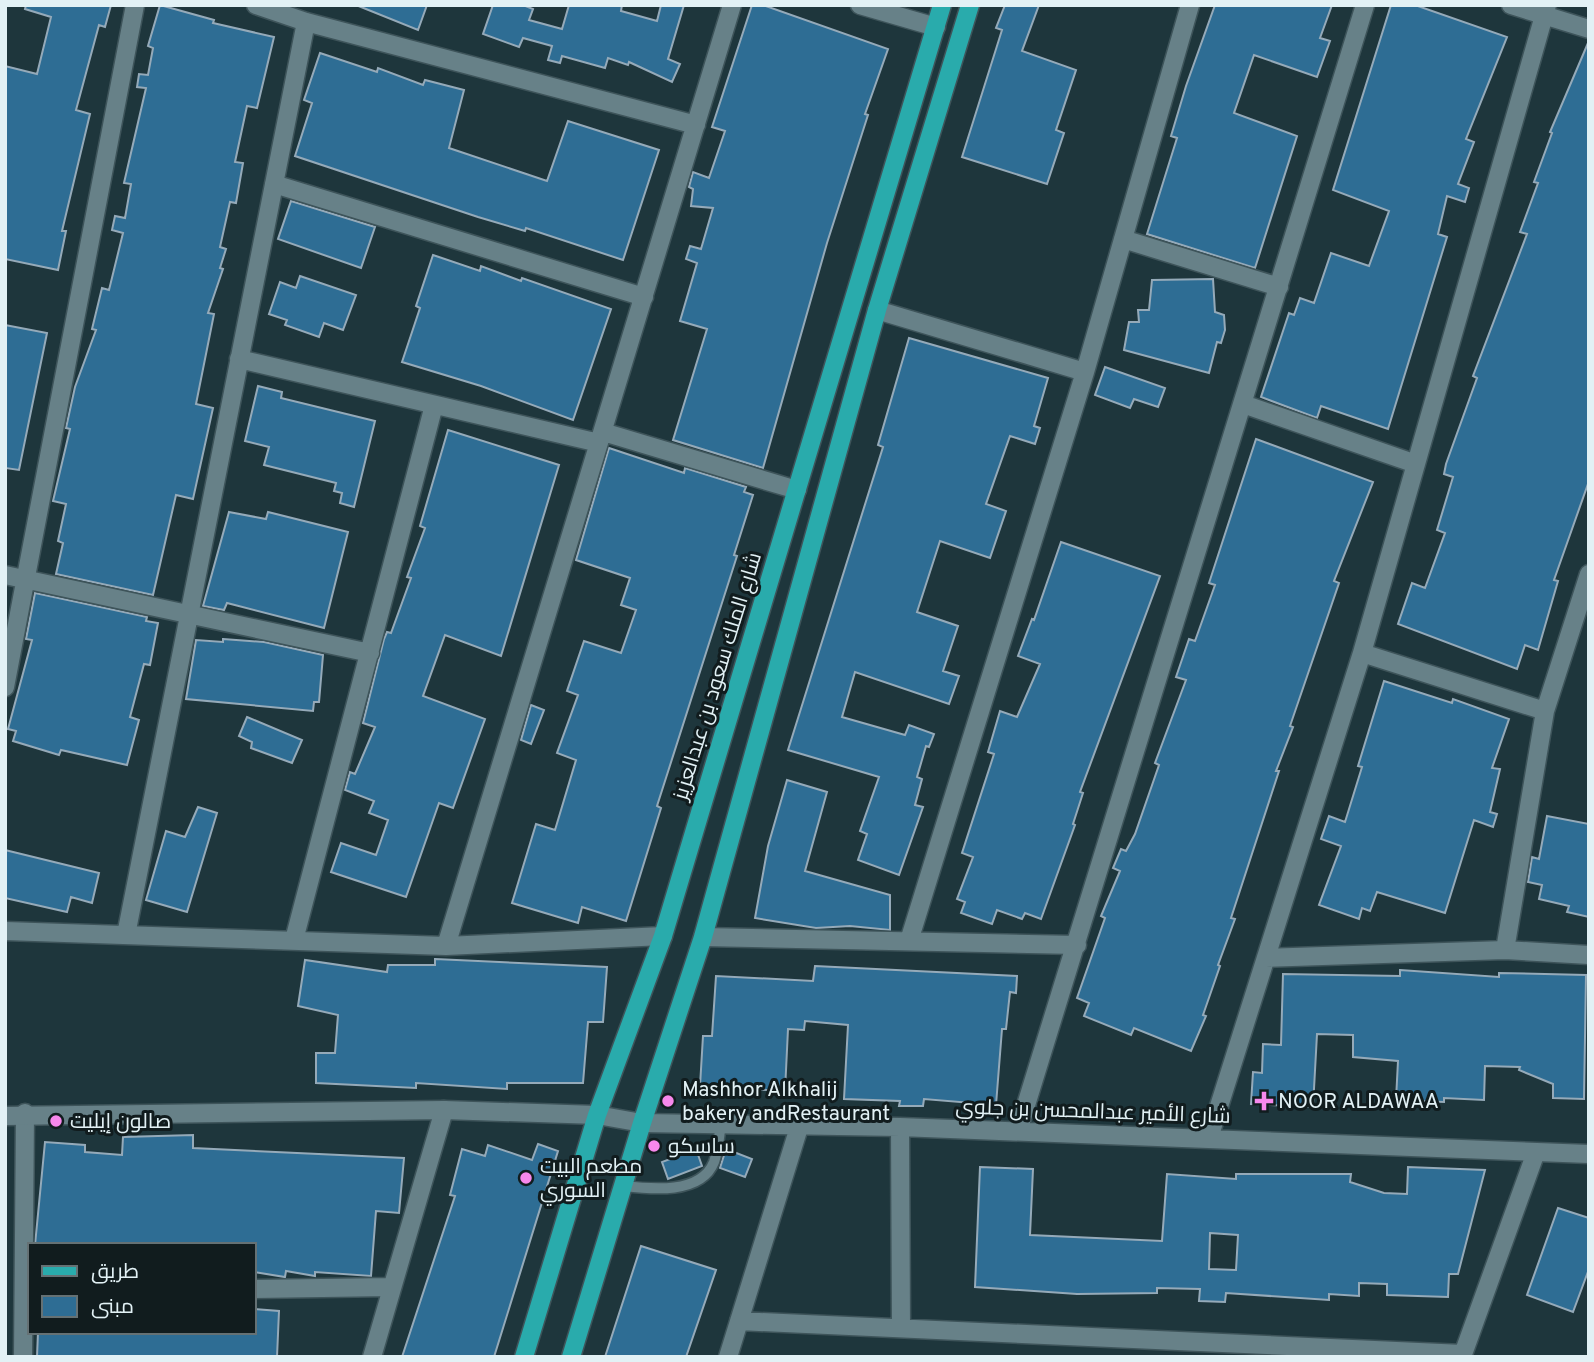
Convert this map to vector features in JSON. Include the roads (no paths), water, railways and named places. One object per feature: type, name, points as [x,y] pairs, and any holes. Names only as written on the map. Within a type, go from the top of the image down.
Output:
[{"type":"main road","name":"شارع الملك سعود بن عبدالعزيز","points":[[524,1357],[597,1115],[663,936],[942,5]]},
{"type":"main road","points":[[571,1357],[642,1124],[703,937],[877,310],[970,5]]},
{"type":"street","points":[[5,687],[135,5]]},
{"type":"street","points":[[446,946],[732,5]]},
{"type":"street","points":[[860,5],[936,27]]},
{"type":"street","points":[[909,941],[1085,372],[1190,5]]},
{"type":"street","points":[[1018,1131],[1365,5]]},
{"type":"street","points":[[1511,5],[1545,10],[1589,29]]},
{"type":"street","points":[[266,7],[306,22],[696,125]]},
{"type":"street","points":[[1209,1138],[1362,653],[1545,10]]},
{"type":"street","points":[[126,935],[306,22]]},
{"type":"street","points":[[274,184],[644,297]]},
{"type":"street","points":[[1123,239],[1279,287]]},
{"type":"street","points":[[877,310],[1085,372]]},
{"type":"street","points":[[239,359],[435,405],[601,437],[797,490]]},
{"type":"street","points":[[1243,404],[1416,464]]},
{"type":"street","points":[[294,940],[435,405]]},
{"type":"street","points":[[1506,950],[1545,712],[1589,574]]},
{"type":"street","points":[[5,575],[370,653]]},
{"type":"street","points":[[1362,653],[1545,712]]},
{"type":"street","points":[[5,931],[446,946],[663,936]]},
{"type":"street","points":[[703,937],[1077,945]]},
{"type":"street","points":[[1266,958],[1506,950],[1589,955]]},
{"type":"street","points":[[372,1357],[390,1287],[444,1110]]},
{"type":"street","name":"شارع الأمير عبدالمحسن بن جلوي","points":[[5,1116],[25,1113],[444,1110],[597,1115],[642,1124],[900,1127],[1589,1154]]},
{"type":"street","points":[[23,1357],[27,1292],[25,1113]]},
{"type":"street","points":[[728,1357],[800,1124]]},
{"type":"street","points":[[900,1127],[901,1328]]},
{"type":"street","points":[[739,1321],[1463,1355],[1536,1152]]},
{"type":"street","points":[[256,1289],[390,1287]]},
{"type":"lane","points":[[623,1186],[666,1190],[704,1177],[715,1160],[721,1124]]},
{"type":"place","name":"Mashhor Alkhalij bakery andRestaurant","points":[[668,1101]]},
{"type":"place","name":"NOOR ALDAWAA","points":[[1264,1101]]},
{"type":"place","name":"صالون إيليت","points":[[56,1121]]},
{"type":"place","name":"ساسكو","points":[[654,1146]]},
{"type":"place","name":"مطعم البيت السوري","points":[[526,1178]]}]
